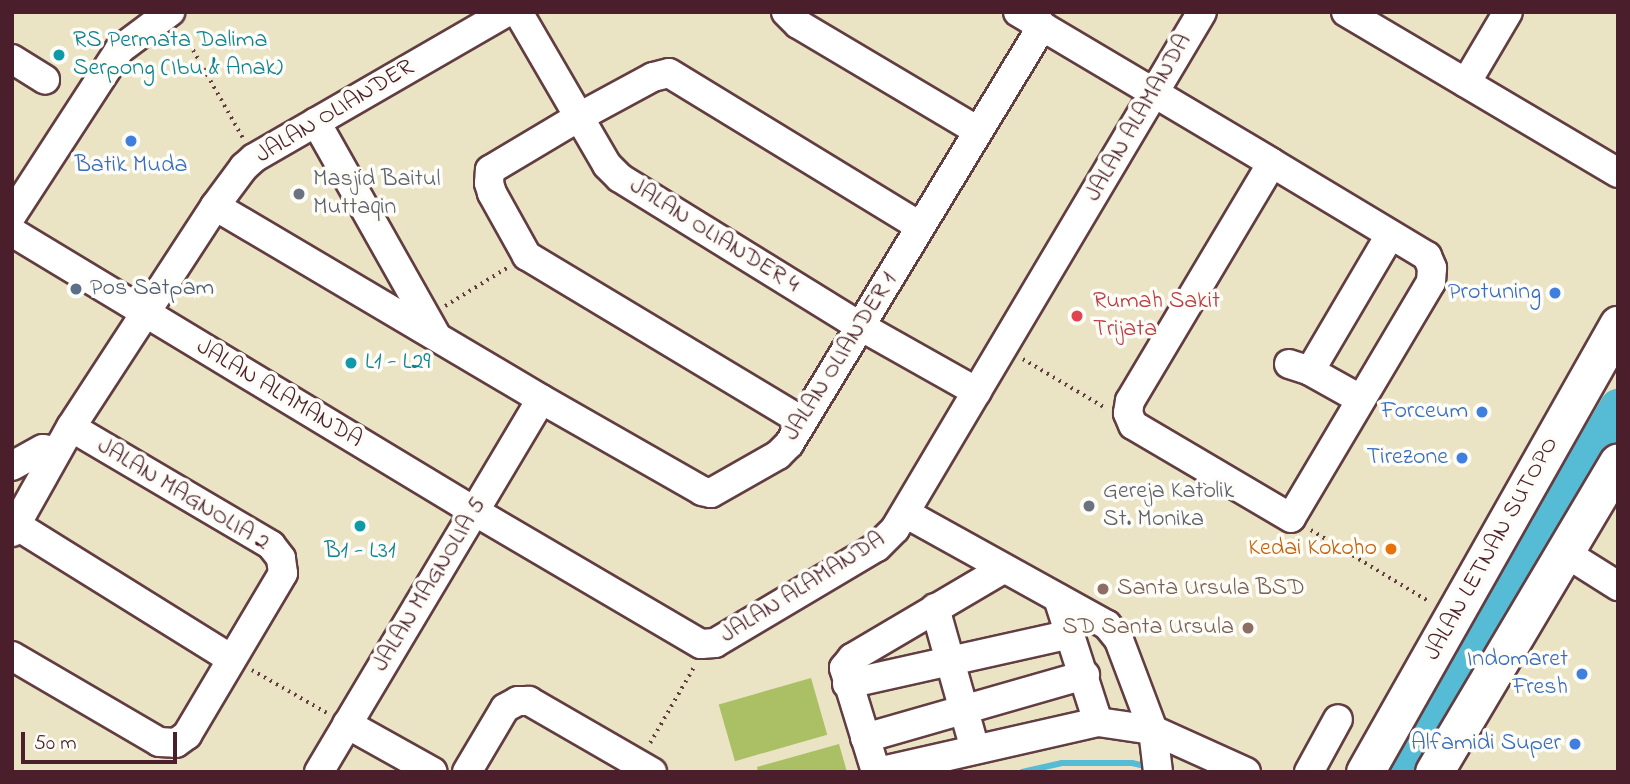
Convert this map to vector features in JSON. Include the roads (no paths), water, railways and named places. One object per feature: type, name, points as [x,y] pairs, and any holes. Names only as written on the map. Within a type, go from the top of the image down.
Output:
[{"type":"main road","name":"JALAN LETNAN SUTOPO","points":[[1365,772],[1618,325]]},
{"type":"main road","points":[[1434,772],[1618,462]]},
{"type":"street","name":"JALAN OLIANDER","points":[[14,529],[64,439],[235,177],[254,158],[506,12]]},
{"type":"street","name":"JALAN OLIANDER 4","points":[[518,12],[607,166],[620,178],[860,326],[977,392]]},
{"type":"street","points":[[786,12],[798,24],[978,131]]},
{"type":"street","name":"JALAN ALAMANDA","points":[[12,232],[474,511],[707,645],[715,643],[877,547],[895,529],[1202,12]]},
{"type":"street","points":[[1346,12],[1618,173]]},
{"type":"street","points":[[1466,83],[1508,12]]},
{"type":"street","points":[[12,215],[119,50],[175,18]]},
{"type":"street","name":"JALAN OLIANDER 1","points":[[215,205],[430,325],[541,399],[702,491],[711,493],[778,455],[802,421],[978,131],[1030,19]]},
{"type":"street","points":[[1030,19],[1272,163],[1426,256],[1432,268],[1430,282],[1291,518],[1133,425],[1128,413],[1130,401],[1272,163]]},
{"type":"street","points":[[12,59],[45,80]]},
{"type":"street","points":[[802,421],[527,256],[492,192],[489,183],[490,170],[579,117],[653,77],[669,73],[920,226]]},
{"type":"street","name":"JALAN OLIANDER 1","points":[[316,122],[430,325]]},
{"type":"street","points":[[1360,399],[1300,367],[1391,235]]},
{"type":"street","name":"JALAN MAGNOLIA 5","points":[[319,772],[541,399]]},
{"type":"street","points":[[12,466],[64,439]]},
{"type":"street","name":"JALAN MAGNOLIA 2","points":[[64,439],[271,545],[281,558],[283,573],[232,659]]},
{"type":"street","points":[[905,513],[1107,625],[1119,640],[1156,752]]},
{"type":"street","points":[[12,656],[159,742],[176,743],[187,734],[232,659],[14,529]]},
{"type":"street","points":[[1564,552],[1618,586]]},
{"type":"street","points":[[1003,569],[852,658],[844,668],[877,772],[1098,722],[1156,752],[1246,772]]},
{"type":"street","points":[[1058,598],[1098,722]]},
{"type":"street","points":[[935,608],[975,748]]},
{"type":"street","points":[[847,684],[1070,634]]},
{"type":"street","points":[[865,738],[1085,675]]},
{"type":"street","points":[[467,772],[505,708],[518,701],[529,701],[645,767]]},
{"type":"street","points":[[1309,772],[1338,719]]},
{"type":"street","points":[[347,724],[433,772]]},
{"type":"waterway","points":[[1401,772],[1618,406]]},
{"type":"waterway","points":[[1022,772],[1062,763],[1132,763],[1149,767]]},
{"type":"place","name":"RS Permata Dalima Serpong (Ibu & Anak)","points":[[59,55]]},
{"type":"place","name":"Batik Muda","points":[[131,141]]},
{"type":"place","name":"Masjid Baitul Muttaqin","points":[[299,194]]},
{"type":"place","name":"Pos Satpam","points":[[76,289]]},
{"type":"place","name":"Protuning","points":[[1555,293]]},
{"type":"place","name":"Rumah Sakit Trijata","points":[[1077,316]]},
{"type":"place","name":"L1 - L29","points":[[351,363]]},
{"type":"place","name":"Forceum","points":[[1482,412]]},
{"type":"place","name":"Tirezone","points":[[1462,458]]},
{"type":"place","name":"Gereja Katolik St. Monika","points":[[1089,506]]},
{"type":"place","name":"B1 - L31","points":[[360,526]]},
{"type":"place","name":"Kedai Kokoho","points":[[1391,549]]},
{"type":"place","name":"Santa Ursula BSD","points":[[1103,589]]},
{"type":"place","name":"SD Santa Ursula","points":[[1248,628]]},
{"type":"place","name":"Indomaret Fresh","points":[[1582,674]]},
{"type":"place","name":"Alfamidi Super","points":[[1575,744]]}]
